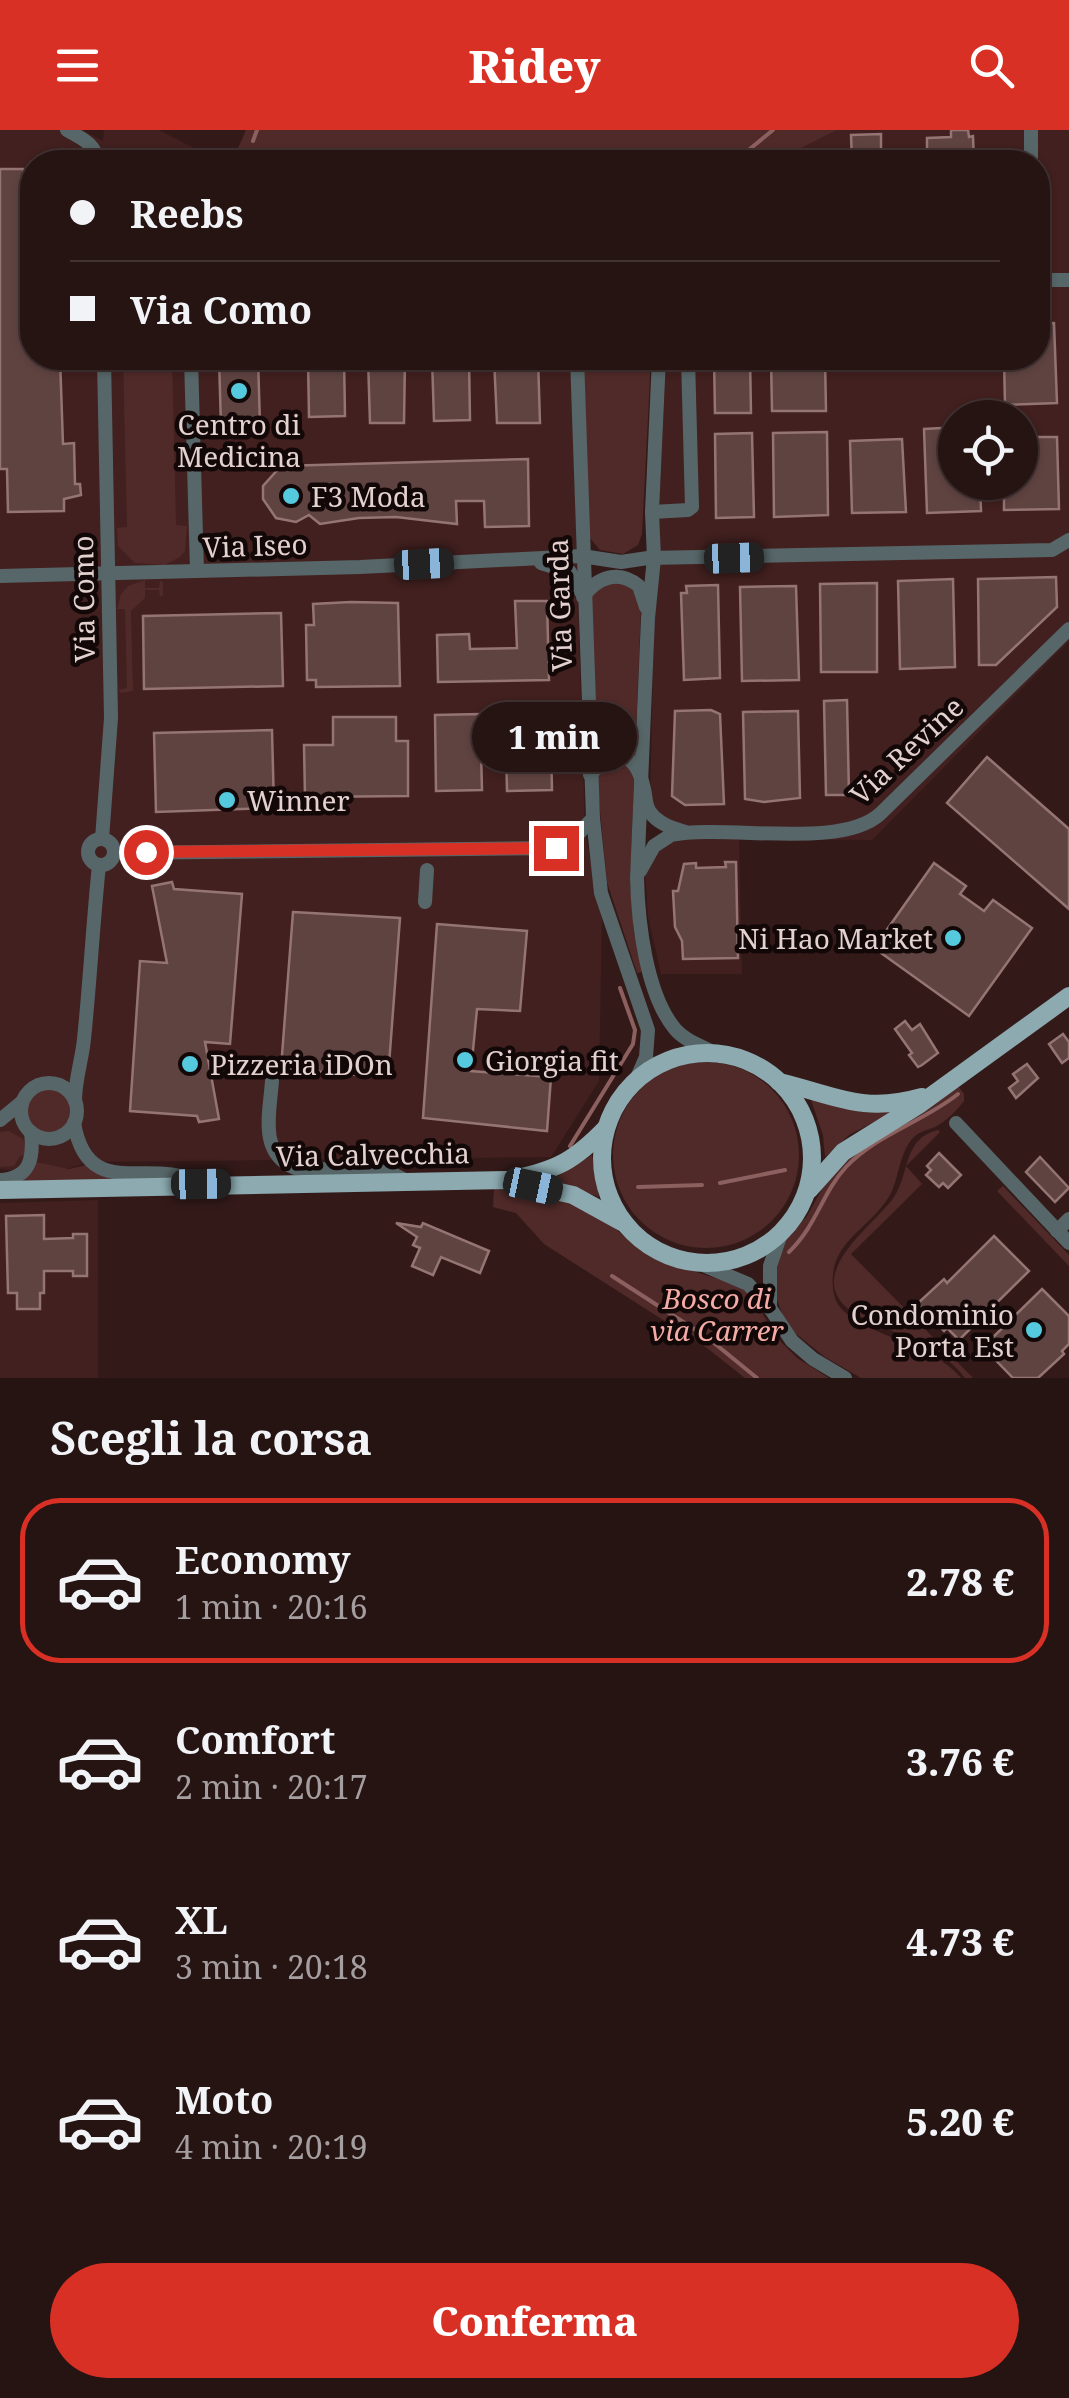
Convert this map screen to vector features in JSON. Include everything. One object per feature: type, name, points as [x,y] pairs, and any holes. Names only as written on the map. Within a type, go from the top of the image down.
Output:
[{"type":"main road","points":[[932,1094],[899,1103],[856,1104],[779,1082],[746,1061],[716,1053],[670,1060],[636,1080],[618,1104],[607,1128],[602,1156],[606,1182],[616,1209],[627,1224],[659,1250],[696,1262],[744,1256],[782,1231],[805,1194],[843,1152],[932,1094],[1069,996]]},
{"type":"main road","points":[[779,1082],[799,1107],[809,1134],[812,1160],[805,1194]]},
{"type":"main road","name":"Via Calvecchia","points":[[0,1190],[506,1180],[556,1169],[574,1160],[607,1128]]},
{"type":"main road","name":"Via Calvecchia","points":[[506,1180],[573,1195],[627,1224]]},
{"type":"street","points":[[66,130],[96,150]]},
{"type":"street","name":"Via Como","points":[[74,1123],[99,866],[90,860],[88,851],[91,843],[102,840],[111,718],[104,370]]},
{"type":"street","points":[[191,370],[196,571]]},
{"type":"street","name":"Via Garda","points":[[576,370],[593,818],[601,893],[648,1030],[646,1056],[636,1080]]},
{"type":"street","points":[[658,370],[654,558],[637,896],[647,959],[666,1015],[682,1035],[716,1053]]},
{"type":"street","points":[[652,519],[692,507],[688,370]]},
{"type":"street","points":[[582,534],[594,553],[617,562],[642,550],[652,519]]},
{"type":"street","name":"Via Iseo","points":[[0,576],[582,556],[617,562],[1052,550],[1069,540]]},
{"type":"street","points":[[1052,550],[1069,556]]},
{"type":"street","name":"Via Iseo","points":[[512,560],[564,568],[575,576],[583,597]]},
{"type":"street","points":[[583,597],[598,581],[608,577],[632,580],[644,594],[648,618]]},
{"type":"street","name":"Via Revine","points":[[686,832],[831,832],[861,827],[906,789],[1069,629]]},
{"type":"street","points":[[590,775],[604,759],[620,756],[629,760],[642,781],[648,810],[657,820],[686,832]]},
{"type":"street","points":[[114,852],[556,848],[593,818]]},
{"type":"street","points":[[637,896],[646,855],[661,840],[686,832]]},
{"type":"street","points":[[99,866],[109,862],[114,852],[102,840]]},
{"type":"street","points":[[425,902],[427,870]]},
{"type":"street","points":[[0,1120],[33,1088],[68,1071],[82,1056]]},
{"type":"street","points":[[272,1081],[268,1138],[275,1155],[285,1164],[295,1168],[389,1172],[408,1181]]},
{"type":"street","points":[[48,1083],[63,1086],[75,1101]]},
{"type":"street","points":[[0,1180],[18,1177],[28,1168],[33,1148],[22,1116],[22,1102]]},
{"type":"street","points":[[0,1128],[29,1130],[44,1138],[54,1138],[68,1132],[74,1123]]},
{"type":"street","points":[[74,1123],[82,1154],[102,1170],[174,1175],[201,1184]]},
{"type":"street","points":[[956,1123],[1069,1243]]},
{"type":"street","points":[[1057,1231],[1069,1219]]},
{"type":"street","points":[[770,1308],[770,1266],[782,1231]]},
{"type":"street","points":[[696,1262],[748,1284],[792,1341],[845,1378]]},
{"type":"shaded area","points":[[0,130],[83,130],[103,141],[104,130],[159,130],[198,150],[20,150],[20,370],[571,370],[585,832],[602,917],[599,1081],[551,1157],[90,1162],[49,1174],[0,1169]]},
{"type":"shaded area","points":[[837,130],[1069,130],[1069,641],[872,840],[739,839],[742,974],[661,974],[648,917],[645,873],[652,852],[677,837],[650,805],[665,370],[1050,370],[1050,150],[797,150]]},
{"type":"shaded area","points":[[98,1200],[98,1378],[0,1378],[0,1203]]},
{"type":"green space","points":[[246,130],[837,130],[797,150],[237,150]]},
{"type":"green space","points":[[123,370],[172,370],[176,525],[187,526],[185,551],[164,565],[135,563],[118,546],[117,528],[127,527]]},
{"type":"green space","points":[[582,370],[650,370],[642,534],[638,545],[623,554],[600,550],[589,537]]},
{"type":"green space","points":[[145,580],[145,588],[159,588],[160,580],[163,595],[160,597],[159,590],[145,590],[145,598],[131,611],[133,691],[120,693],[119,690],[127,688],[125,609],[117,609],[128,586]]},
{"type":"green space","points":[[612,581],[634,587],[641,607],[630,882],[642,972],[637,973],[607,882],[597,780],[591,599],[596,588]]},
{"type":"green space","points":[[706,1062],[741,1069],[771,1090],[792,1120],[799,1155],[792,1190],[771,1220],[741,1241],[706,1248],[671,1241],[641,1220],[620,1190],[613,1155],[620,1120],[641,1090],[671,1069]]},
{"type":"green space","points":[[958,1086],[964,1101],[943,1122],[917,1134],[910,1142],[891,1193],[837,1258],[833,1288],[837,1303],[847,1314],[936,1357],[961,1378],[861,1378],[825,1357],[784,1319],[775,1294],[776,1264],[786,1240],[807,1216],[835,1166]]},
{"type":"green space","points":[[49,1089],[65,1095],[71,1111],[65,1127],[49,1133],[33,1127],[27,1111],[33,1095]]},
{"type":"green space","points":[[811,1100],[865,1112],[895,1111],[849,1135],[825,1157],[823,1135]]},
{"type":"green space","points":[[938,1130],[940,1132],[906,1166],[919,1140]]},
{"type":"green space","points":[[9,1131],[23,1139],[28,1156],[20,1156],[14,1166],[0,1167],[0,1132]]},
{"type":"green space","points":[[592,1155],[599,1197],[552,1180]]},
{"type":"green space","points":[[36,1162],[69,1169],[86,1165],[103,1175],[134,1179],[18,1183]]},
{"type":"green space","points":[[906,1166],[922,1184],[851,1254],[973,1378],[965,1378],[927,1346],[851,1311],[838,1297],[834,1282],[838,1266],[894,1197]]},
{"type":"green space","points":[[1003,1186],[1069,1255],[1069,1266],[997,1191]]},
{"type":"green space","name":"Bosco di via Carrer","points":[[494,1189],[554,1195],[599,1216],[652,1258],[740,1286],[753,1298],[777,1338],[797,1358],[829,1378],[745,1378],[707,1348],[544,1244],[516,1213],[493,1207]]},
{"type":"building","points":[[951,130],[968,130],[969,137],[973,136],[974,150],[927,150],[927,138],[951,137]]},
{"type":"building","points":[[881,134],[881,150],[852,150],[851,135]]},
{"type":"building","points":[[0,169],[20,169],[20,370],[60,370],[63,444],[74,443],[75,484],[80,484],[81,495],[64,499],[64,511],[8,512],[7,469],[0,469]]},
{"type":"building","points":[[1050,323],[1054,323],[1057,403],[1005,400],[1004,370],[1050,370]]},
{"type":"building","name":"Centro di Medicina","points":[[219,370],[258,370],[260,425],[221,426]]},
{"type":"building","points":[[308,370],[344,370],[345,416],[309,417]]},
{"type":"building","points":[[368,370],[405,370],[404,423],[370,423]]},
{"type":"building","points":[[432,370],[469,370],[470,420],[434,421]]},
{"type":"building","points":[[495,370],[538,370],[540,423],[497,423]]},
{"type":"building","points":[[714,370],[750,370],[751,413],[715,413]]},
{"type":"building","points":[[771,370],[825,370],[826,411],[772,411]]},
{"type":"building","points":[[938,428],[938,500],[981,500],[981,511],[927,513],[924,429]]},
{"type":"building","points":[[827,432],[828,515],[774,517],[773,433]]},
{"type":"building","points":[[752,433],[754,517],[716,518],[715,434]]},
{"type":"building","points":[[1038,437],[1057,437],[1059,509],[1004,510],[1004,500],[1038,500]]},
{"type":"building","points":[[902,439],[906,512],[852,513],[850,441]]},
{"type":"building","points":[[528,459],[529,526],[485,527],[484,501],[456,501],[457,524],[396,517],[320,524],[309,515],[296,522],[276,518],[263,499],[263,486],[281,466]]},
{"type":"building","points":[[1056,577],[1057,607],[996,665],[979,665],[978,579]]},
{"type":"building","points":[[953,579],[955,667],[900,669],[898,581]]},
{"type":"building","points":[[877,583],[877,672],[821,672],[820,584]]},
{"type":"building","points":[[718,585],[720,678],[684,680],[681,593],[687,593],[686,586]]},
{"type":"building","points":[[796,586],[799,680],[742,681],[740,587]]},
{"type":"building","points":[[515,601],[547,601],[549,680],[438,682],[437,635],[469,634],[470,649],[517,648]]},
{"type":"building","points":[[398,603],[400,686],[316,687],[316,680],[307,680],[306,625],[314,625],[313,604]]},
{"type":"building","points":[[281,613],[283,686],[144,689],[143,616]]},
{"type":"building","points":[[847,700],[849,795],[826,795],[824,701]]},
{"type":"building","points":[[550,704],[552,790],[507,791],[505,706]]},
{"type":"building","points":[[711,710],[720,714],[724,804],[685,805],[672,796],[675,711]]},
{"type":"building","points":[[798,711],[800,798],[764,802],[745,799],[743,712]]},
{"type":"building","points":[[480,714],[482,790],[436,791],[435,715]]},
{"type":"building","points":[[333,717],[396,717],[396,741],[408,741],[408,796],[305,797],[304,745],[333,745]]},
{"type":"building","points":[[272,730],[274,808],[156,812],[154,733]]},
{"type":"building","points":[[987,757],[1069,829],[1069,909],[947,803]]},
{"type":"building","points":[[725,862],[736,862],[738,958],[683,959],[682,941],[675,927],[673,891],[678,891],[684,864],[696,863],[696,868],[726,867]]},
{"type":"building","name":"Ni Hao Market","points":[[934,863],[966,886],[960,894],[984,911],[993,900],[1032,928],[969,1016],[874,948]]},
{"type":"building","points":[[172,882],[174,889],[242,894],[230,1044],[205,1042],[219,1119],[199,1122],[197,1116],[130,1111],[140,961],[167,963],[152,886]]},
{"type":"building","points":[[293,912],[400,918],[388,1078],[281,1068]]},
{"type":"building","points":[[437,924],[527,931],[520,1011],[477,1009],[471,1071],[551,1077],[547,1131],[423,1118]]},
{"type":"building","points":[[905,1021],[912,1030],[920,1024],[938,1053],[918,1067],[895,1029]]},
{"type":"building","points":[[1063,1034],[1069,1042],[1069,1058],[1062,1063],[1049,1044]]},
{"type":"building","points":[[1027,1064],[1038,1078],[1016,1098],[1009,1088],[1018,1081],[1013,1074]]},
{"type":"building","points":[[939,1153],[961,1175],[948,1188],[943,1183],[939,1187],[926,1175],[931,1170],[927,1166]]},
{"type":"building","points":[[1040,1157],[1069,1188],[1055,1202],[1026,1172]]},
{"type":"building","points":[[44,1215],[44,1239],[87,1234],[87,1276],[73,1276],[73,1271],[44,1271],[40,1309],[17,1309],[17,1293],[8,1293],[6,1216]]},
{"type":"building","points":[[396,1223],[421,1227],[423,1223],[489,1251],[480,1273],[441,1257],[433,1275],[412,1266],[420,1248],[413,1245],[417,1237]]},
{"type":"building","points":[[994,1236],[1029,1271],[959,1340],[917,1304],[944,1279],[947,1283]]},
{"type":"building","name":"Condominio Porta Est","points":[[1042,1289],[1069,1316],[1069,1344],[1062,1351],[1064,1354],[1038,1378],[1013,1378],[983,1347]]},
{"type":"waterway","points":[[253,141],[257,130]]},
{"type":"waterway","points":[[749,150],[773,130]]},
{"type":"waterway","points":[[570,1146],[633,1044],[635,1030],[620,988]]},
{"type":"waterway","points":[[789,1252],[846,1167],[872,1146],[958,1094]]},
{"type":"waterway","points":[[720,1183],[785,1170]]},
{"type":"waterway","points":[[638,1187],[702,1185]]},
{"type":"waterway","points":[[612,1276],[708,1338],[757,1378]]},
{"type":"place","name":"Centro di Medicina","points":[[239,391]]},
{"type":"place","name":"F3 Moda","points":[[291,496]]},
{"type":"place","name":"Winner","points":[[227,800]]},
{"type":"place","name":"Ni Hao Market","points":[[953,938]]},
{"type":"place","name":"Giorgia fit","points":[[465,1060]]},
{"type":"place","name":"Pizzeria iDOn","points":[[190,1064]]},
{"type":"place","name":"Condominio Porta Est","points":[[1034,1330]]},
{"type":"route","points":[[146,852],[556,848]]}]
